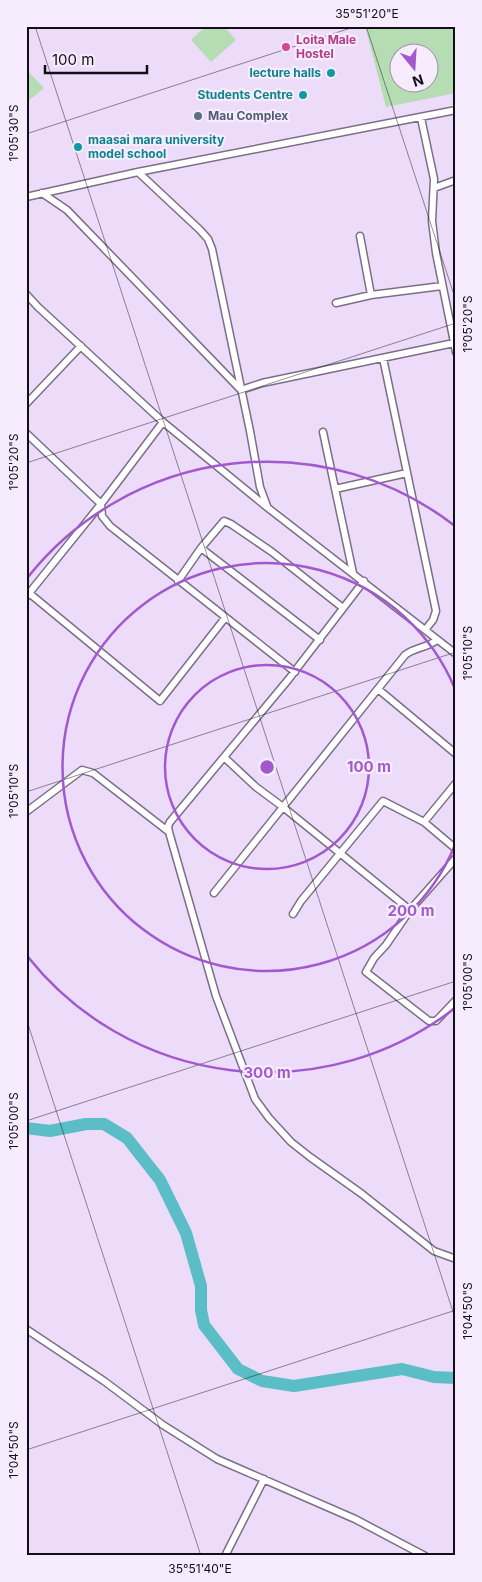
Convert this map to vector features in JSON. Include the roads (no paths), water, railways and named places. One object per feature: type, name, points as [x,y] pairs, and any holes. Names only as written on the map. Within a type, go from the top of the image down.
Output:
[{"type":"street","points":[[26,197],[138,172],[456,110]]},
{"type":"street","points":[[421,118],[434,179],[432,222],[442,286],[456,352]]},
{"type":"street","points":[[138,172],[200,230],[208,239],[212,249],[260,487],[268,508]]},
{"type":"street","points":[[434,188],[456,180]]},
{"type":"street","points":[[42,193],[67,210],[241,390]]},
{"type":"street","points":[[360,236],[371,295]]},
{"type":"street","points":[[336,303],[371,295],[442,286]]},
{"type":"street","points":[[26,294],[163,422],[268,508],[353,572],[456,654]]},
{"type":"street","points":[[241,390],[262,383],[454,343]]},
{"type":"street","points":[[26,404],[81,346]]},
{"type":"street","points":[[382,358],[436,611],[433,620],[425,630]]},
{"type":"street","points":[[163,422],[101,504],[28,595],[160,701],[226,618]]},
{"type":"street","points":[[26,432],[101,504]]},
{"type":"street","points":[[323,432],[353,572]]},
{"type":"street","points":[[335,489],[407,473]]},
{"type":"street","points":[[101,504],[100,511],[105,521],[178,581],[295,672]]},
{"type":"street","points":[[178,581],[201,548],[224,521],[272,552],[343,608]]},
{"type":"street","points":[[201,548],[320,640]]},
{"type":"street","points":[[364,581],[295,672],[168,826],[216,996],[255,1099],[291,1142],[310,1158],[362,1194],[434,1251],[456,1260]]},
{"type":"street","points":[[214,894],[410,650],[424,648],[437,640]]},
{"type":"street","points":[[378,689],[456,754]]},
{"type":"street","points":[[225,758],[256,787],[410,910]]},
{"type":"street","points":[[26,812],[82,770],[93,773],[169,832]]},
{"type":"street","points":[[424,822],[456,783]]},
{"type":"street","points":[[293,914],[301,901],[383,801],[424,822],[456,849]]},
{"type":"street","points":[[456,858],[410,910],[386,945],[374,958],[366,972],[429,1021],[436,1021],[456,1000]]},
{"type":"street","points":[[26,1329],[189,1442],[217,1459],[355,1519],[425,1556]]},
{"type":"street","points":[[225,1556],[264,1479]]},
{"type":"waterway","points":[[26,1128],[50,1131],[86,1124],[104,1124],[127,1138],[160,1180],[186,1233],[201,1286],[201,1310],[204,1325],[238,1369],[262,1381],[294,1386],[402,1369],[434,1377],[456,1378]]},
{"type":"place","name":"Loita Male Hostel","points":[[286,47]]},
{"type":"place","name":"lecture halls","points":[[331,73]]},
{"type":"place","name":"Students Centre","points":[[303,95]]},
{"type":"place","name":"Mau Complex","points":[[198,116]]},
{"type":"place","name":"maasai mara university model school","points":[[78,147]]}]
